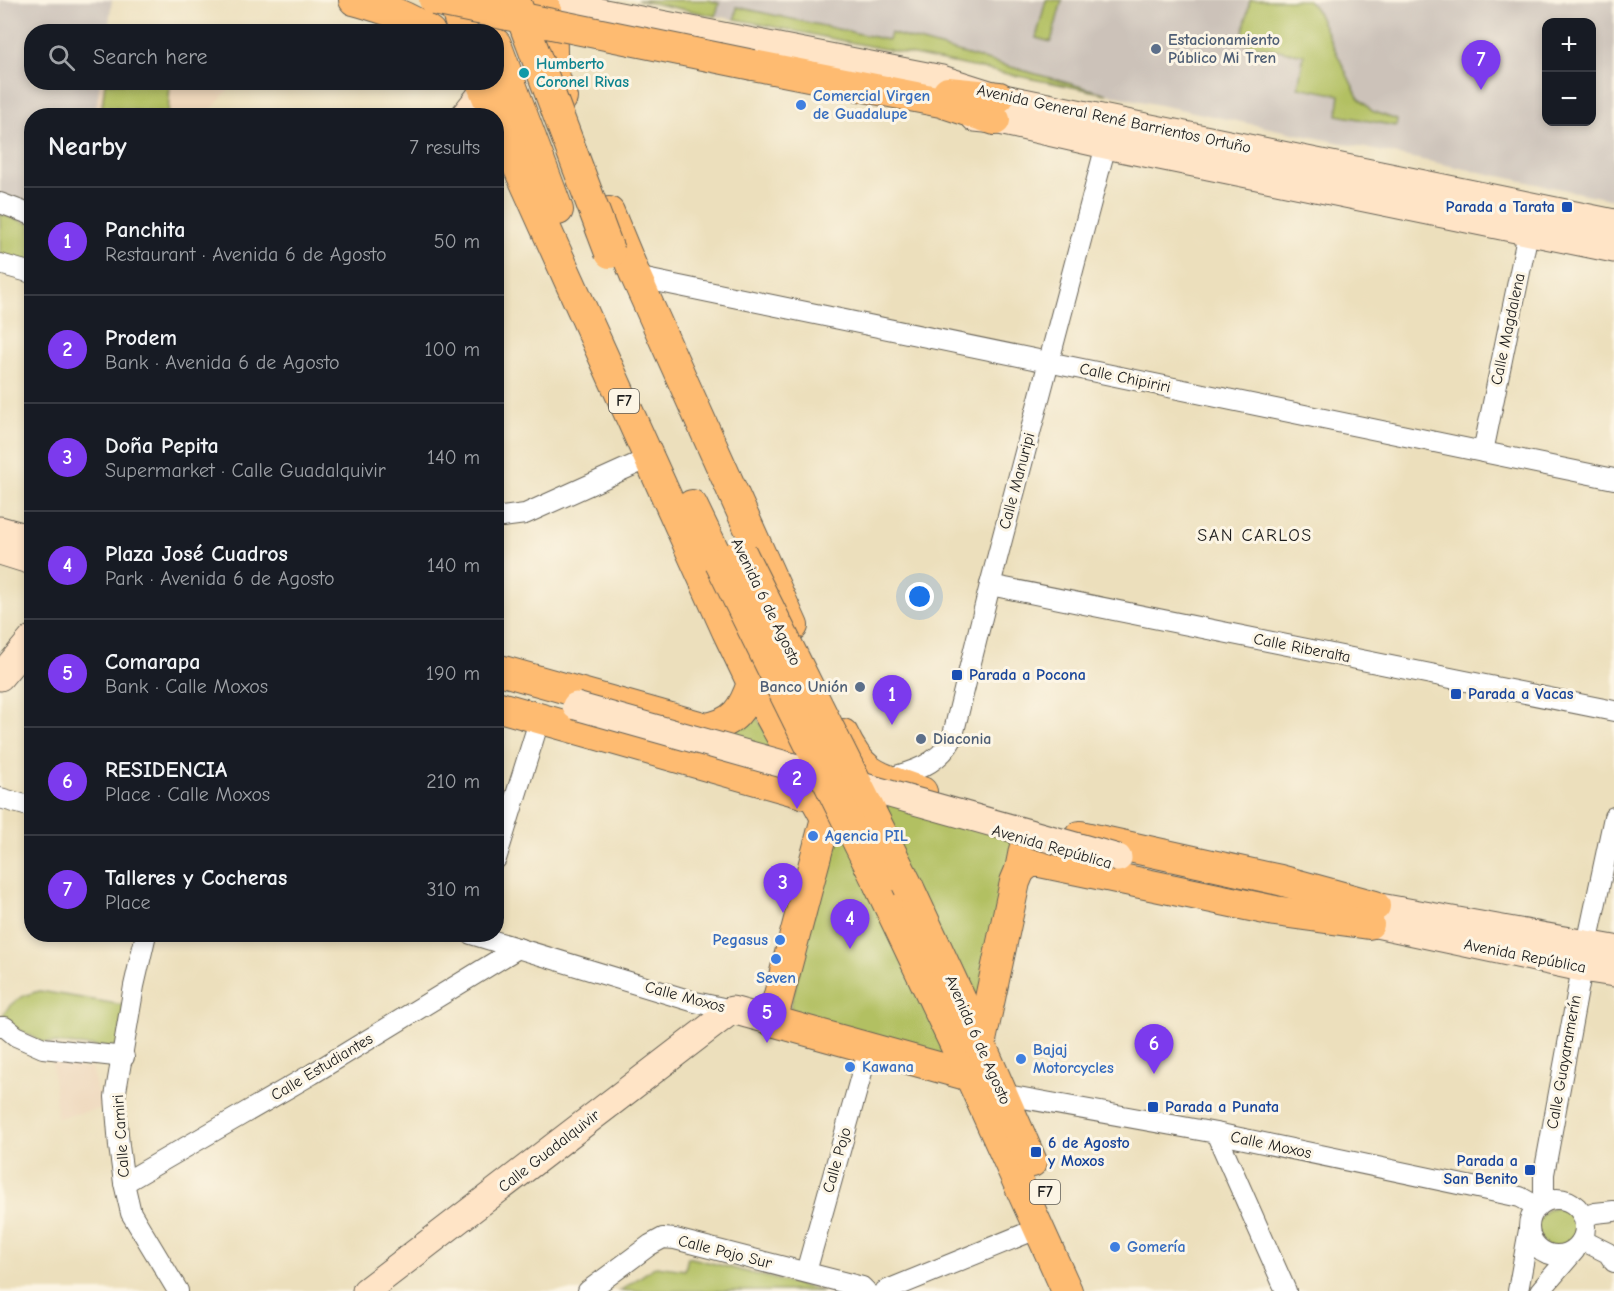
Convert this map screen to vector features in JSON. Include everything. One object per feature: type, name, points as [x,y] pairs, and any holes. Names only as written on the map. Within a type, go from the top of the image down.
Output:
[{"type":"main road","points":[[354,0],[388,10],[419,24]]},
{"type":"main road","points":[[434,0],[753,60],[943,91],[997,108]]},
{"type":"main road","points":[[453,0],[460,24]]},
{"type":"main road","points":[[473,0],[753,60]]},
{"type":"main road","points":[[473,0],[480,9],[493,17],[531,34],[553,39]]},
{"type":"main road","points":[[480,0],[489,24]]},
{"type":"main road","name":"Avenida 6 de Agosto","points":[[515,0],[610,253],[671,398],[730,558],[1067,1291]]},
{"type":"main road","name":"Avenida 6 de Agosto","points":[[542,0],[553,39],[555,77],[636,278],[852,753],[866,768],[885,779]]},
{"type":"main road","name":"Avenida General René Barrientos Ortuño","points":[[542,0],[942,79],[997,108],[1106,145],[1531,219],[1614,224]]},
{"type":"main road","name":"Avenida General René Barrientos Ortuño","points":[[553,39],[937,115],[997,108],[1531,219],[1614,249]]},
{"type":"main road","name":"Avenida 6 de Agosto","points":[[504,65],[562,220],[674,467],[730,558],[909,888],[1089,1291]]},
{"type":"main road","points":[[474,108],[487,98]]},
{"type":"main road","name":"F7","points":[[504,136],[752,683]]},
{"type":"main road","points":[[0,530],[24,537]]},
{"type":"main road","points":[[0,551],[24,558]]},
{"type":"main road","points":[[0,677],[24,648]]},
{"type":"main road","points":[[504,671],[705,728],[720,726],[732,718],[741,709],[752,683]]},
{"type":"main road","points":[[752,683],[819,807]]},
{"type":"main road","name":"Avenida República","points":[[504,685],[575,709],[1118,862],[1276,900],[1372,915],[1584,956],[1614,973]]},
{"type":"main road","name":"Avenida República","points":[[504,695],[575,709]]},
{"type":"main road","points":[[504,708],[540,717],[819,807],[841,797],[853,787],[864,782],[885,779]]},
{"type":"main road","points":[[772,1021],[819,807],[845,781],[851,768],[852,753]]},
{"type":"main road","name":"Avenida República","points":[[885,779],[946,801],[1024,823],[1280,880],[1372,915]]},
{"type":"main road","points":[[980,1045],[1027,837],[1024,823]]},
{"type":"main road","points":[[1020,870],[1030,862],[1040,862],[1275,911],[1372,915]]},
{"type":"main road","name":"Avenida República","points":[[1584,956],[1614,949]]},
{"type":"main road","name":"Calle Moxos","points":[[732,1010],[970,1076]]},
{"type":"main road","name":"Calle Guadalquivir","points":[[366,1291],[732,1010]]},
{"type":"street","name":"Calle Manuripi","points":[[885,779],[918,769],[935,760],[946,750],[952,739],[990,585],[1106,145]]},
{"type":"street","points":[[0,203],[24,212]]},
{"type":"street","name":"Calle Magdalena","points":[[1483,452],[1531,219]]},
{"type":"street","points":[[0,264],[24,271]]},
{"type":"street","name":"Calle Chipiriri","points":[[636,278],[1614,479]]},
{"type":"street","points":[[504,514],[525,514],[649,458]]},
{"type":"street","name":"Calle Riberalta","points":[[990,585],[1614,711]]},
{"type":"street","points":[[504,833],[540,717]]},
{"type":"street","points":[[0,798],[24,805]]},
{"type":"street","name":"Calle Guayaramerín","points":[[1541,1204],[1544,1174],[1584,956],[1614,817]]},
{"type":"street","name":"Calle Camiri","points":[[144,942],[134,986],[124,1057],[115,1097],[124,1183],[131,1213],[178,1291]]},
{"type":"street","name":"Calle Moxos","points":[[497,942],[695,1002],[732,1010]]},
{"type":"street","name":"Calle Estudiantes","points":[[124,1183],[312,1074],[518,948]]},
{"type":"street","points":[[0,1027],[5,1027],[16,1036],[43,1048],[124,1057]]},
{"type":"street","name":"Calle Pojo","points":[[806,1272],[869,1047]]},
{"type":"street","name":"Calle Moxos","points":[[1001,1094],[1216,1133],[1520,1197],[1541,1204]]},
{"type":"street","points":[[1216,1133],[1286,1291]]},
{"type":"street","points":[[1518,1291],[1530,1220],[1541,1204],[1554,1199],[1568,1201],[1579,1208],[1584,1216],[1586,1228],[1579,1245],[1540,1291]]},
{"type":"street","points":[[1584,1216],[1614,1211]]},
{"type":"street","points":[[885,1291],[1039,1228]]},
{"type":"street","points":[[1529,1230],[1537,1247],[1548,1254],[1561,1256],[1579,1245],[1608,1253],[1614,1262]]},
{"type":"street","name":"Calle Pojo Sur","points":[[588,1291],[663,1238],[675,1239],[806,1272],[862,1287],[866,1291]]},
{"type":"shaded area","points":[[0,0],[112,0],[109,24],[24,24],[24,90],[99,90],[96,108],[24,108],[24,203],[0,195]]},
{"type":"shaded area","points":[[637,0],[1614,0],[1614,200],[1107,94]]},
{"type":"shaded area","points":[[99,90],[228,90],[213,108],[96,108]]},
{"type":"shaded area","points":[[79,1056],[81,1069],[92,1067],[97,1094],[102,1093],[103,1108],[57,1118],[52,1061]]},
{"type":"green space","points":[[637,0],[708,0],[719,3],[716,16]]},
{"type":"green space","points":[[1046,0],[1062,0],[1051,42],[1036,38]]},
{"type":"green space","points":[[1250,0],[1308,0],[1315,8],[1358,97],[1372,111],[1397,120],[1396,126],[1337,115],[1340,95],[1298,87],[1304,55],[1241,43]]},
{"type":"green space","points":[[737,7],[888,40],[890,33],[1107,94],[735,19]]},
{"type":"green space","points":[[104,90],[170,90],[168,108],[102,107]]},
{"type":"green space","points":[[0,214],[24,222],[24,267],[0,260]]},
{"type":"green space","points":[[752,709],[793,777],[719,762],[727,730]]},
{"type":"green space","points":[[873,786],[1022,825],[977,1012],[957,1062],[794,1014],[790,1007],[841,802]]},
{"type":"green space","points":[[40,991],[124,1005],[119,1043],[112,1048],[42,1042],[1,1020],[16,1000]]},
{"type":"green space","points":[[1558,1207],[1566,1208],[1573,1213],[1578,1220],[1578,1236],[1573,1243],[1566,1248],[1558,1249],[1550,1248],[1543,1243],[1538,1236],[1537,1228],[1538,1220],[1543,1213],[1550,1208]]},
{"type":"green space","points":[[688,1257],[823,1291],[620,1291],[656,1266],[685,1270]]},
{"type":"place","name":"Estacionamiento Público Mi Tren","points":[[1156,49]]},
{"type":"place","name":"Humberto Coronel Rivas","points":[[524,73]]},
{"type":"place","name":"Talleres y Cocheras","points":[[1481,90]]},
{"type":"place","name":"Comercial Virgen de Guadalupe","points":[[801,105]]},
{"type":"place","name":"Parada a Tarata","points":[[1567,207]]},
{"type":"place","name":"Parada a Pocona","points":[[957,675]]},
{"type":"place","name":"Banco Unión","points":[[860,687]]},
{"type":"place","name":"Parada a Vacas","points":[[1456,694]]},
{"type":"place","name":"Panchita","points":[[892,725]]},
{"type":"place","name":"Diaconia","points":[[921,739]]},
{"type":"place","name":"Prodem","points":[[797,809]]},
{"type":"place","name":"Agencia PIL","points":[[813,836]]},
{"type":"place","name":"Doña Pepita","points":[[783,913]]},
{"type":"place","name":"Pegasus","points":[[780,940]]},
{"type":"place","name":"Plaza José Cuadros","points":[[850,949]]},
{"type":"place","name":"Seven","points":[[776,959]]},
{"type":"place","name":"Comarapa","points":[[767,1043]]},
{"type":"place","name":"Bajaj Motorcycles","points":[[1021,1059]]},
{"type":"place","name":"Kawana","points":[[850,1067]]},
{"type":"place","name":"RESIDENCIA","points":[[1154,1074]]},
{"type":"place","name":"Parada a Punata","points":[[1153,1107]]},
{"type":"place","name":"6 de Agosto y Moxos","points":[[1036,1152]]},
{"type":"place","name":"Parada a San Benito","points":[[1530,1170]]},
{"type":"place","name":"Gomería","points":[[1115,1247]]},
{"type":"district","name":"SAN CARLOS","points":[[1255,535]]}]
